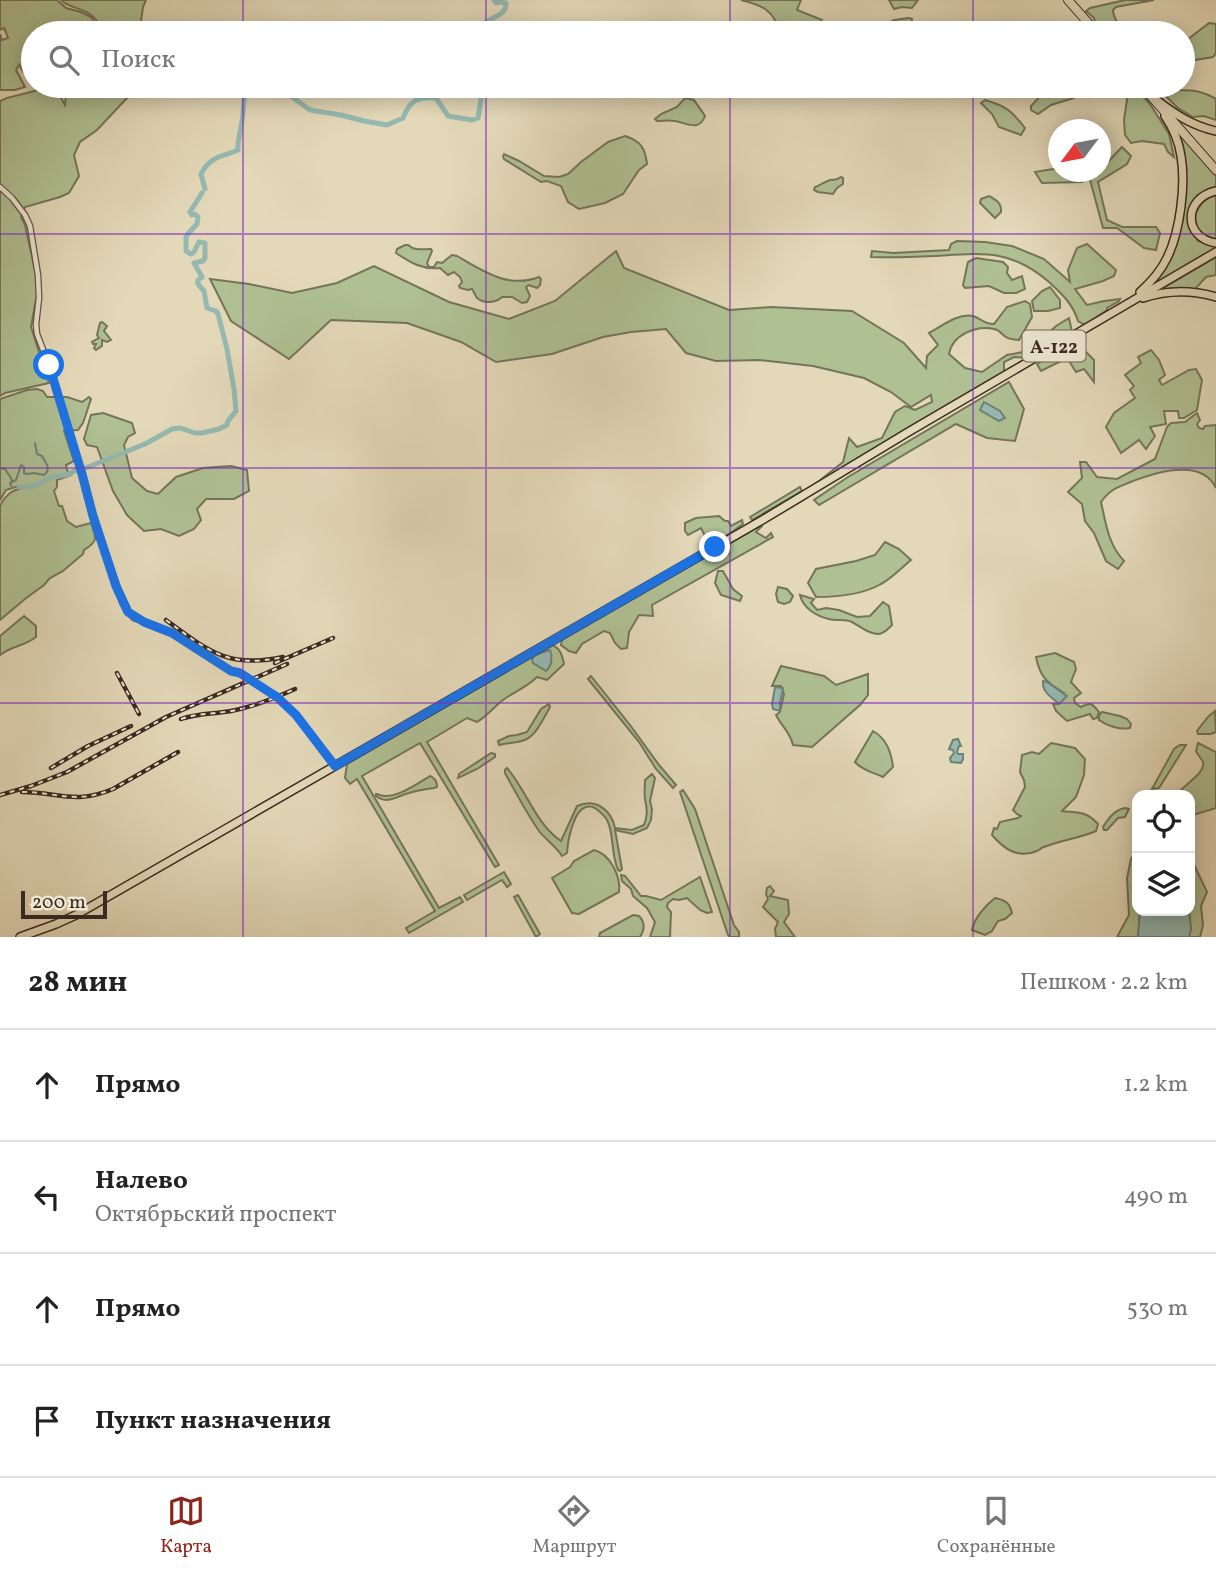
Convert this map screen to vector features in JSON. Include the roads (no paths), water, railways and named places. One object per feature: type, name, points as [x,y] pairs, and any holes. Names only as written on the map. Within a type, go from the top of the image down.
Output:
[{"type":"highway","points":[[1068,0],[1086,21]]},
{"type":"highway","points":[[1153,98],[1216,170]]},
{"type":"main road","points":[[1123,306],[1143,290],[1163,266],[1172,246],[1180,211],[1183,177],[1177,139],[1169,122],[1152,98]]},
{"type":"main road","points":[[1156,98],[1177,116],[1216,131]]},
{"type":"main road","points":[[1216,191],[1200,197],[1195,203],[1191,220],[1200,237],[1216,243]]},
{"type":"main road","name":"А-122","points":[[335,766],[734,537],[1216,252]]},
{"type":"main road","points":[[1123,306],[1164,292],[1186,292],[1216,297]]},
{"type":"main road","points":[[20,937],[76,915],[335,766]]},
{"type":"street","points":[[0,187],[12,198],[30,226],[38,275],[37,334],[123,604],[134,618],[172,633],[277,697],[296,715],[335,766]]},
{"type":"water","points":[[984,402],[1000,411],[1005,418],[999,421],[980,410]]},
{"type":"water","points":[[550,650],[550,667],[546,671],[533,663],[535,655]]},
{"type":"water","points":[[1043,681],[1067,696],[1059,704],[1046,692]]},
{"type":"water","points":[[775,687],[783,688],[780,711],[773,709]]},
{"type":"water","points":[[958,739],[961,746],[957,752],[963,754],[961,763],[951,762],[950,758],[954,753],[949,749],[953,740]]},
{"type":"water","points":[[1140,916],[1190,916],[1189,937],[1138,937]]},
{"type":"waterway","points":[[488,21],[501,14],[506,7],[506,3],[496,3],[494,0]]},
{"type":"waterway","points":[[205,189],[201,174],[208,164],[238,150],[244,98]]},
{"type":"waterway","points":[[294,98],[310,110],[387,125],[403,118],[412,103],[424,98]]},
{"type":"waterway","points":[[424,98],[436,98]]},
{"type":"waterway","points":[[436,98],[448,116],[472,120],[478,118],[480,98]]},
{"type":"waterway","points":[[83,469],[145,444],[172,429],[180,428],[195,433],[219,429],[227,425],[236,411],[227,349],[218,314],[207,308],[204,291],[198,284],[202,277],[194,263],[205,258],[205,243],[199,242],[191,254],[186,251],[186,236],[197,224],[198,217],[190,212],[202,193]]},
{"type":"waterway","points":[[12,488],[10,483],[16,480],[21,465],[26,474],[46,473],[47,466],[42,456],[37,454],[35,443]]},
{"type":"waterway","points":[[0,468],[5,469],[12,481]]},
{"type":"waterway","points":[[19,487],[32,487],[78,469]]},
{"type":"railway","points":[[166,620],[194,641],[220,655],[248,661],[283,657]]},
{"type":"railway","points":[[275,663],[333,638]]},
{"type":"railway","points":[[0,795],[67,772],[166,717],[287,664]]},
{"type":"railway","points":[[117,673],[139,714]]},
{"type":"railway","points":[[181,719],[247,707],[295,689]]},
{"type":"railway","points":[[51,768],[88,746],[131,726]]},
{"type":"railway","points":[[22,792],[77,797],[100,794],[178,752]]}]
